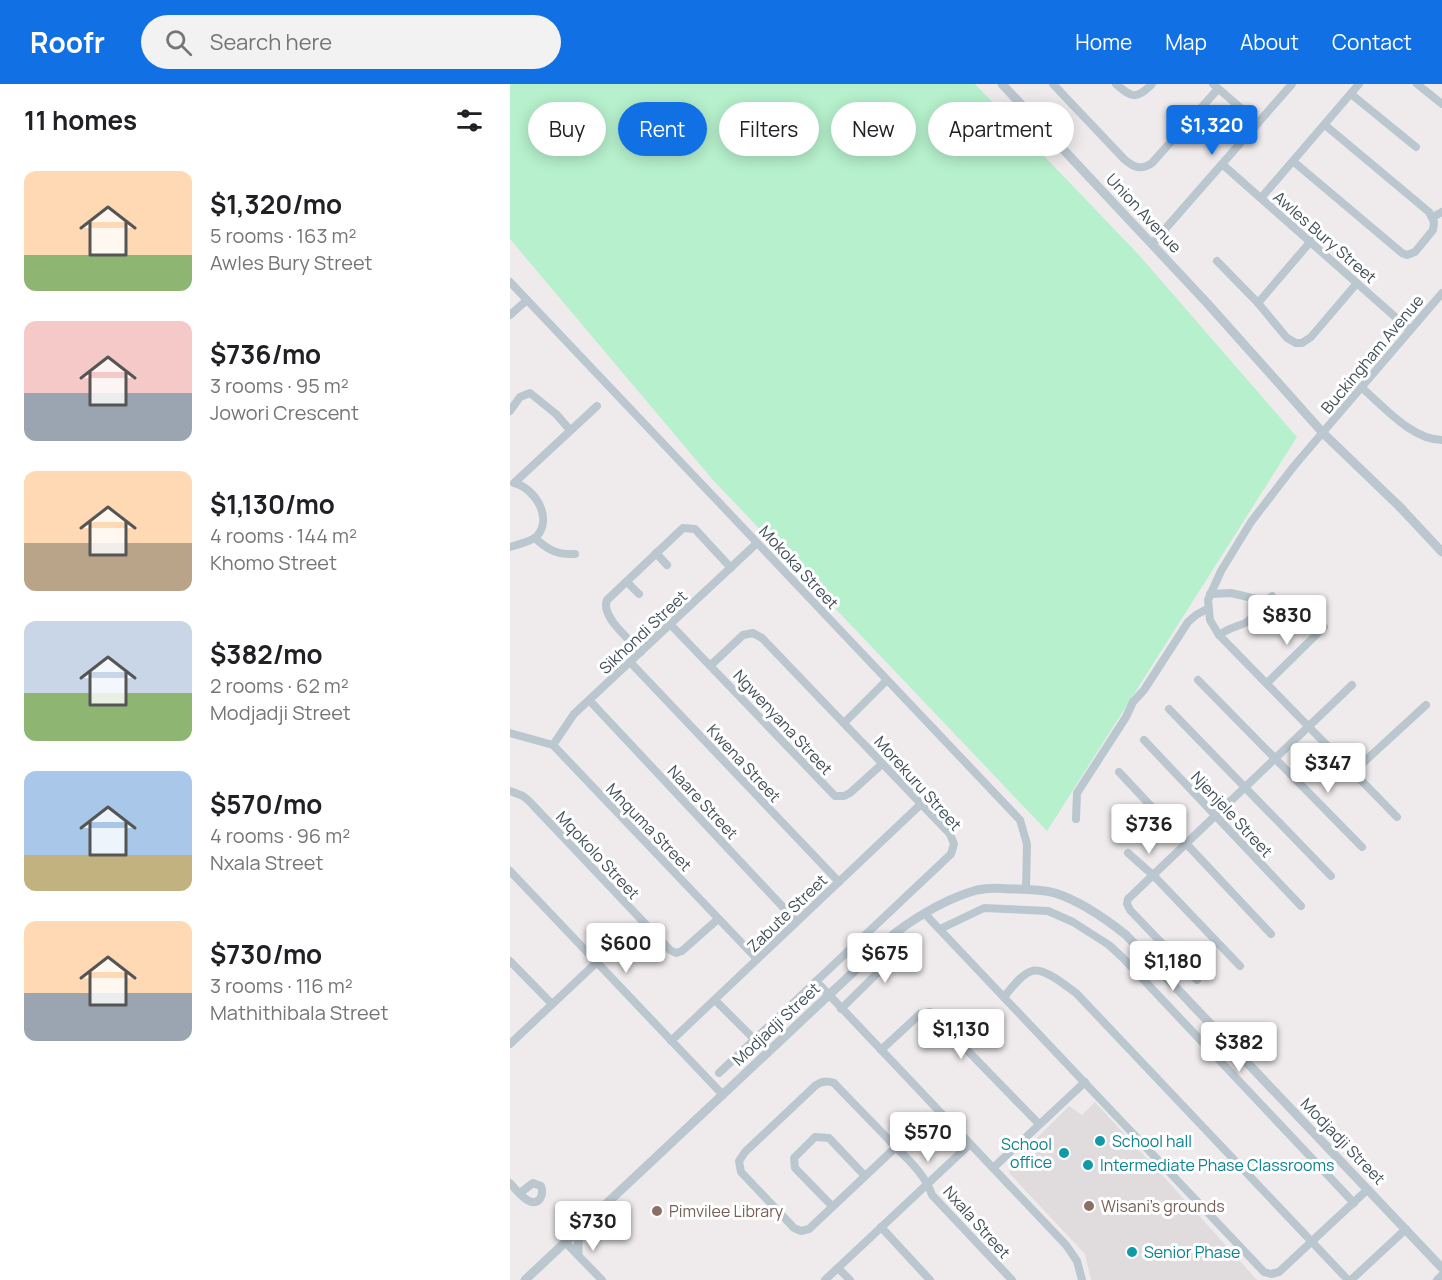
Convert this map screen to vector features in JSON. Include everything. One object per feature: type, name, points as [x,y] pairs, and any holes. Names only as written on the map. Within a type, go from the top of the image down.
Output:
[{"type":"street","name":"Union Avenue","points":[[1002,84],[1324,431],[1442,552]]},
{"type":"street","points":[[1053,84],[1117,152],[1137,168],[1148,166],[1156,159],[1215,87],[1258,123]]},
{"type":"street","points":[[1116,84],[1128,94],[1136,96],[1152,84]]},
{"type":"street","points":[[1152,244],[1292,84]]},
{"type":"street","points":[[1261,198],[1359,84]]},
{"type":"street","points":[[1417,84],[1442,104]]},
{"type":"street","points":[[1351,94],[1416,147]]},
{"type":"street","points":[[1294,162],[1402,253],[1407,255],[1415,252],[1433,230],[1433,217],[1325,125]]},
{"type":"street","name":"Awles Bury Street","points":[[1222,164],[1410,330]]},
{"type":"street","points":[[1433,217],[1442,212]]},
{"type":"street","points":[[1258,303],[1311,241]]},
{"type":"street","points":[[1217,261],[1258,303],[1287,338],[1296,343],[1302,343],[1311,337],[1357,283]]},
{"type":"street","name":"Mokoka Street","points":[[510,282],[1020,820],[1027,844],[1026,889]]},
{"type":"street","name":"Buckingham Avenue","points":[[1207,609],[1210,594],[1251,522],[1324,431],[1442,293]]},
{"type":"street","points":[[510,315],[527,300]]},
{"type":"street","points":[[1361,387],[1415,433],[1430,439],[1442,440]]},
{"type":"street","points":[[510,411],[520,397],[530,393],[556,414],[570,430]]},
{"type":"street","points":[[512,484],[597,406]]},
{"type":"street","points":[[510,547],[535,538],[544,523],[544,515],[533,497],[523,487],[512,484]]},
{"type":"street","points":[[641,652],[612,621],[605,608],[608,600],[656,553],[683,528],[689,527],[695,529],[730,568]]},
{"type":"street","points":[[535,538],[553,553],[575,554]]},
{"type":"street","name":"Sikhondi Street","points":[[553,745],[574,714],[757,543]]},
{"type":"street","points":[[656,553],[667,565]]},
{"type":"street","points":[[627,582],[639,594]]},
{"type":"street","points":[[1210,594],[1231,593],[1268,598],[1249,621],[1229,627],[1219,635]]},
{"type":"street","points":[[1076,819],[1077,793],[1126,717],[1133,702],[1144,690],[1188,622],[1207,609],[1210,620],[1219,635],[1397,817]]},
{"type":"street","name":"Ngwenyana Street","points":[[670,624],[835,796],[850,793],[882,764]]},
{"type":"street","points":[[1267,683],[1324,627]]},
{"type":"street","name":"Morekuru Street","points":[[711,665],[742,635],[747,633],[758,635],[921,804],[954,842],[952,851],[718,1074]]},
{"type":"street","name":"Kwena Street","points":[[630,662],[839,882]]},
{"type":"street","points":[[844,723],[887,680]]},
{"type":"street","points":[[1198,680],[1362,847]]},
{"type":"street","points":[[1197,980],[1128,907],[1127,902],[1352,685]]},
{"type":"street","name":"Naare Street","points":[[590,701],[796,921]]},
{"type":"street","points":[[1353,772],[1426,705]]},
{"type":"street","points":[[1169,709],[1331,876]]},
{"type":"street","points":[[510,733],[553,745]]},
{"type":"street","name":"Njenjele Street","points":[[1144,740],[1301,906]]},
{"type":"street","name":"Mnquma Street","points":[[553,745],[757,959]]},
{"type":"street","points":[[1119,772],[1271,934]]},
{"type":"street","name":"Mqokolo Street","points":[[510,791],[529,801],[670,950],[676,953],[682,951],[718,919]]},
{"type":"street","name":"Zabute Street","points":[[671,1041],[921,804]]},
{"type":"street","points":[[1128,853],[1154,876],[1240,966]]},
{"type":"street","points":[[510,871],[723,1095]]},
{"type":"street","name":"Modjadji Street","points":[[525,1280],[895,933],[925,914],[977,890],[994,888],[1054,893],[1109,922],[1126,935],[1442,1268]]},
{"type":"street","points":[[939,929],[984,908],[1051,912],[1091,933],[1123,958],[1354,1203]]},
{"type":"street","points":[[925,914],[1262,1271],[1271,1274],[1279,1272],[1368,1189]]},
{"type":"street","points":[[842,1009],[909,942]]},
{"type":"street","points":[[510,961],[552,1004]]},
{"type":"street","points":[[510,1044],[597,962]]},
{"type":"street","points":[[1004,997],[1028,974],[1036,970],[1044,972],[1077,994],[1350,1280],[1406,1229]]},
{"type":"street","points":[[816,981],[1066,1245],[1077,1261],[1080,1280]]},
{"type":"street","points":[[715,1000],[754,1039]]},
{"type":"street","points":[[881,1050],[920,1014],[930,1012],[1039,1124]]},
{"type":"street","name":"Nxala Street","points":[[832,1206],[809,1229],[797,1230],[741,1172],[739,1164],[745,1152],[816,1085],[825,1081],[834,1083],[896,1147],[928,1183],[932,1194],[1012,1280]]},
{"type":"street","points":[[993,1168],[1085,1082]]},
{"type":"street","points":[[864,1175],[829,1138],[822,1136],[815,1137],[794,1158],[795,1168],[832,1206],[896,1147]]},
{"type":"street","points":[[825,1280],[970,1144]]},
{"type":"street","points":[[510,1183],[520,1193]]},
{"type":"street","points":[[578,1254],[582,1226]]},
{"type":"street","points":[[881,1227],[930,1280]]},
{"type":"street","points":[[565,1242],[602,1280]]},
{"type":"street","points":[[838,1268],[850,1280]]},
{"type":"street","points":[[1437,1280],[1442,1275]]},
{"type":"shaded area","points":[[1095,1102],[1257,1280],[1091,1280],[1085,1254],[1009,1173],[1011,1164],[1069,1106],[1082,1115]]},
{"type":"green space","points":[[510,84],[975,84],[992,102],[928,102],[928,156],[1044,156],[1139,255],[1297,437],[1047,831],[713,480],[510,239]]},
{"type":"place","name":"School hall","points":[[1100,1141]]},
{"type":"place","name":"School office","points":[[1064,1153]]},
{"type":"place","name":"Intermediate Phase Classrooms","points":[[1088,1165]]},
{"type":"place","name":"Wisani's grounds","points":[[1089,1206]]},
{"type":"place","name":"Pimvilee Library","points":[[657,1211]]},
{"type":"place","name":"Senior Phase","points":[[1132,1252]]}]
